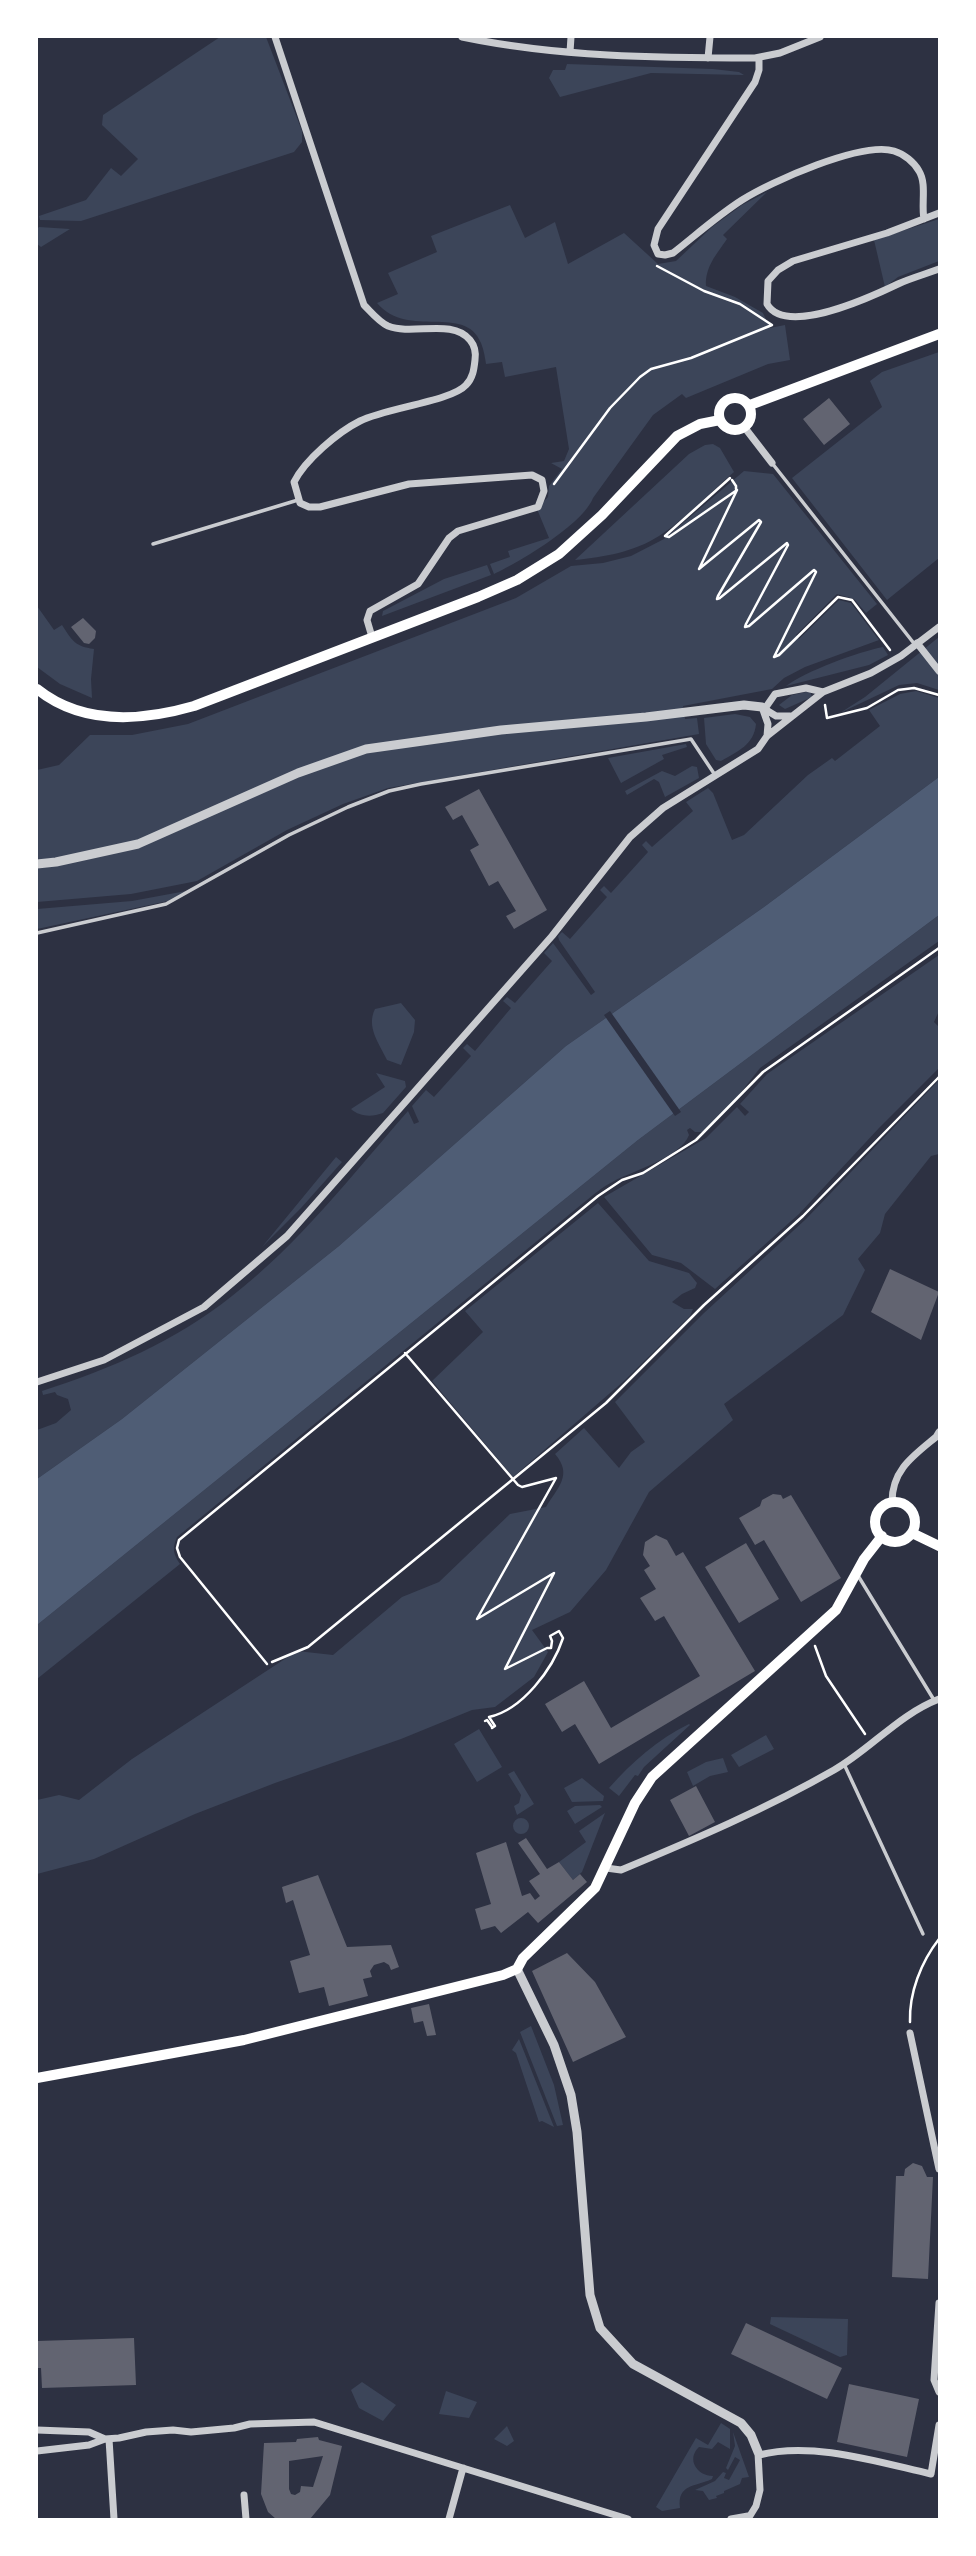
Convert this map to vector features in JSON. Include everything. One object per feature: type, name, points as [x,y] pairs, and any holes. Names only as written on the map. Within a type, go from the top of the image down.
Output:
[{"type":"main road","points":[[750,405],[751,420],[745,428],[727,429],[720,420],[720,409],[726,400],[736,398],[750,405],[939,334]]},
{"type":"main road","points":[[37,690],[56,702],[88,714],[130,718],[167,713],[194,706],[478,597],[537,569],[559,554],[602,515],[677,436],[700,424],[720,420]]},
{"type":"main road","points":[[892,1502],[905,1505],[914,1514],[912,1533],[907,1538],[894,1542],[881,1536],[876,1527],[876,1516],[883,1507],[892,1502]]},
{"type":"main road","points":[[912,1533],[939,1546]]},
{"type":"main road","points":[[37,2078],[244,2040],[503,1975],[517,1969],[523,1958],[588,1897],[599,1883],[635,1803],[653,1777],[836,1610],[856,1573],[881,1536]]},
{"type":"street","points":[[275,37],[364,305],[386,325],[402,330],[448,329],[462,332],[472,342],[476,353],[474,372],[467,385],[454,394],[384,410],[358,421],[340,434],[298,474],[294,482],[298,500],[309,507],[320,508],[409,484],[532,475],[542,480],[544,491],[538,507],[457,531],[449,538],[418,584],[370,611],[367,621],[372,637]]},
{"type":"street","points":[[462,37],[529,49],[708,58],[760,58],[780,54],[820,37]]},
{"type":"street","points":[[570,52],[571,37]]},
{"type":"street","points":[[708,58],[710,37]]},
{"type":"street","points":[[760,58],[755,82],[658,229],[654,245],[658,254],[673,253],[745,198],[798,172],[874,149],[894,150],[908,158],[920,172],[923,182],[921,201],[924,219]]},
{"type":"street","points":[[939,213],[887,233],[793,261],[778,270],[768,281],[767,304],[776,315],[784,317],[813,315],[876,296],[900,283],[939,269]]},
{"type":"street","points":[[745,428],[772,463]]},
{"type":"street","points":[[37,1382],[104,1360],[204,1307],[287,1236],[552,936],[630,837],[663,808],[758,749],[767,736],[823,692],[871,673],[939,627]]},
{"type":"street","points":[[917,643],[939,673]]},
{"type":"street","points":[[762,708],[766,707],[775,694],[806,688],[823,692]]},
{"type":"street","points":[[37,864],[56,863],[138,844],[298,773],[366,749],[501,730],[646,718],[744,705],[762,708],[776,716],[790,716]]},
{"type":"street","points":[[762,708],[768,724],[767,736]]},
{"type":"street","points":[[892,1502],[892,1488],[901,1470],[938,1435]]},
{"type":"street","points":[[606,1868],[621,1870],[720,1827],[844,1764],[896,1723],[937,1700]]},
{"type":"street","points":[[517,1969],[554,2045],[571,2095],[577,2132],[588,2283],[600,2328],[633,2364],[741,2423],[751,2435],[758,2454],[760,2490],[756,2506],[748,2518],[731,2519]]},
{"type":"street","points":[[910,2033],[939,2169]]},
{"type":"street","points":[[939,2303],[934,2380],[939,2392]]},
{"type":"street","points":[[37,2451],[89,2445],[107,2439],[160,2431],[191,2432],[250,2424],[314,2422],[628,2519]]},
{"type":"street","points":[[758,2454],[793,2449],[931,2473],[939,2425]]},
{"type":"street","points":[[37,2430],[89,2432],[107,2439]]},
{"type":"street","points":[[107,2439],[114,2519]]},
{"type":"street","points":[[449,2519],[463,2468]]},
{"type":"street","points":[[244,2495],[246,2519]]},
{"type":"lane","points":[[772,463],[939,673]]},
{"type":"lane","points":[[153,544],[298,500]]},
{"type":"lane","points":[[37,933],[166,904],[289,835],[348,807],[421,783],[691,739],[715,775]]},
{"type":"lane","points":[[856,1573],[937,1700]]},
{"type":"lane","points":[[844,1764],[923,1934]]},
{"type":"path","points":[[544,491],[549,491],[610,408],[640,377],[652,369],[691,358],[772,325],[740,304],[704,291],[660,267]]},
{"type":"path","points":[[736,489],[669,537],[665,536],[731,479],[736,489],[737,492],[699,569],[759,520],[761,522],[717,598],[787,543],[789,545],[746,627],[814,570],[816,572],[774,657],[838,597],[852,600],[890,649]]},
{"type":"path","points":[[823,692],[827,718],[867,708],[898,690],[914,688],[939,695]]},
{"type":"path","points":[[267,1664],[180,1557],[177,1548],[179,1540],[598,1196],[622,1180],[643,1173],[696,1140],[764,1072],[939,948]]},
{"type":"path","points":[[272,1662],[308,1647],[606,1403],[704,1305],[803,1216],[939,1076]]},
{"type":"path","points":[[405,1353],[513,1481],[522,1487],[556,1478],[477,1619],[554,1573],[505,1669],[551,1648],[550,1636],[559,1631],[563,1638],[551,1668],[540,1677],[532,1690],[499,1714],[489,1717],[495,1726],[492,1727],[485,1721]]},
{"type":"path","points":[[816,1648],[826,1676],[871,1743]]},
{"type":"path","points":[[910,2033],[909,2003],[928,1953],[939,1940]]},
{"type":"shaded area","points":[[220,37],[266,37],[302,131],[302,142],[294,152],[81,221],[40,220],[39,216],[86,200],[111,168],[121,176],[138,159],[102,125],[103,115]]},
{"type":"shaded area","points":[[567,64],[713,69],[744,75],[651,73],[560,97],[549,78],[553,70],[565,70]]},
{"type":"shaded area","points":[[767,192],[723,235],[727,239],[709,267],[706,286],[735,297],[763,313],[770,328],[785,325],[790,360],[768,364],[686,398],[682,394],[653,415],[577,519],[534,552],[494,574],[490,564],[510,557],[508,551],[549,538],[537,509],[548,497],[549,486],[562,469],[551,463],[564,461],[569,449],[556,367],[505,377],[502,362],[486,364],[481,343],[473,331],[462,325],[404,319],[390,314],[377,303],[398,294],[388,273],[437,252],[431,236],[510,205],[525,238],[555,222],[568,264],[624,233],[658,264],[676,261],[712,227],[742,205]]},
{"type":"shaded area","points":[[939,219],[939,261],[898,277],[885,287],[874,240]]},
{"type":"shaded area","points":[[39,227],[70,229],[41,247],[37,244]]},
{"type":"shaded area","points":[[939,352],[939,558],[887,600],[792,478],[882,407],[870,381],[882,372]]},
{"type":"shaded area","points":[[713,444],[720,448],[734,472],[668,530],[629,550],[575,560],[689,454],[705,445]]},
{"type":"shaded area","points":[[744,471],[773,474],[877,604],[866,613],[854,599],[837,594],[796,635],[799,639],[839,600],[851,603],[879,640],[805,667],[784,678],[772,689],[683,706],[685,719],[697,718],[699,734],[388,788],[343,804],[287,830],[197,881],[131,894],[37,902],[37,770],[59,765],[90,735],[132,735],[188,724],[516,598],[571,566],[603,563],[631,556],[664,539]]},
{"type":"shaded area","points":[[487,565],[491,575],[382,616],[383,611],[444,579]]},
{"type":"shaded area","points":[[37,606],[54,630],[62,625],[75,642],[94,649],[92,698],[60,684],[37,667]]},
{"type":"shaded area","points":[[939,637],[939,690],[917,683],[899,685],[840,713],[865,697]]},
{"type":"shaded area","points":[[883,647],[888,655],[869,665],[786,686],[833,663]]},
{"type":"shaded area","points":[[810,691],[812,697],[785,709],[779,705],[792,695]]},
{"type":"shaded area","points":[[916,691],[939,698],[939,777],[764,907],[566,1046],[339,1246],[122,1419],[37,1479],[37,1430],[56,1423],[71,1410],[68,1399],[55,1392],[43,1395],[42,1391],[117,1363],[165,1340],[211,1312],[257,1276],[324,1208],[408,1111],[414,1124],[419,1122],[412,1106],[426,1090],[434,1097],[471,1056],[463,1048],[467,1044],[475,1051],[511,1008],[503,1001],[507,997],[515,1003],[552,961],[544,953],[553,943],[591,995],[595,992],[558,936],[562,932],[570,939],[607,897],[600,890],[604,886],[611,893],[648,852],[642,845],[646,841],[652,847],[693,811],[686,802],[708,788],[713,793],[732,840],[744,835],[808,775],[832,758],[835,761],[880,726],[869,710],[900,694]]},
{"type":"shaded area","points":[[735,714],[750,717],[756,724],[755,731],[749,742],[739,750],[721,761],[716,760],[706,744],[704,718]]},
{"type":"shaded area","points":[[686,744],[687,747],[662,755],[664,759],[621,783],[608,758]]},
{"type":"shaded area","points":[[692,766],[697,767],[699,778],[665,797],[659,782],[654,779],[627,795],[625,791],[662,771],[675,776]]},
{"type":"shaded area","points":[[939,777],[939,915],[638,1140],[37,1625],[37,1479],[122,1419],[339,1246],[566,1046],[764,907]]},
{"type":"shaded area","points":[[186,891],[168,901],[37,929],[37,909],[132,901]]},
{"type":"shaded area","points":[[939,915],[939,941],[760,1068],[735,1100],[702,1132],[695,1132],[690,1128],[687,1130],[689,1135],[677,1150],[610,1183],[582,1204],[177,1537],[174,1551],[180,1564],[37,1679],[37,1625],[638,1140]]},
{"type":"shaded area","points":[[939,955],[939,1011],[934,1022],[939,1027],[939,1068],[799,1214],[715,1289],[681,1263],[652,1255],[604,1197],[706,1138],[737,1107],[745,1116],[749,1112],[740,1104],[767,1074]]},
{"type":"shaded area","points":[[401,1003],[415,1020],[414,1032],[401,1065],[387,1060],[372,1022],[375,1009]]},
{"type":"shaded area","points":[[376,1073],[405,1081],[406,1087],[383,1113],[370,1116],[358,1114],[351,1109],[385,1087]]},
{"type":"shaded area","points":[[939,1080],[939,1154],[931,1156],[885,1214],[880,1233],[858,1259],[865,1270],[843,1315],[724,1404],[733,1420],[649,1492],[606,1570],[570,1612],[532,1630],[548,1652],[534,1677],[495,1707],[472,1710],[401,1739],[275,1783],[195,1814],[94,1859],[37,1874],[37,1800],[59,1795],[79,1800],[132,1759],[297,1651],[333,1655],[402,1597],[439,1582],[510,1514],[546,1507],[562,1481],[563,1468],[555,1454],[584,1428],[619,1468],[631,1452],[645,1442],[615,1402],[704,1313],[806,1219]]},
{"type":"shaded area","points":[[336,1157],[342,1162],[262,1247]]},
{"type":"shaded area","points":[[598,1203],[649,1261],[689,1273],[697,1283],[695,1288],[672,1302],[684,1309],[693,1309],[690,1316],[624,1381],[513,1477],[432,1381],[483,1332],[465,1311]]},
{"type":"shaded area","points":[[689,1724],[638,1776],[635,1775],[619,1796],[609,1788],[646,1752]]},
{"type":"shaded area","points":[[479,1729],[502,1767],[477,1782],[454,1744]]},
{"type":"shaded area","points":[[766,1735],[774,1749],[739,1767],[731,1755]]},
{"type":"shaded area","points":[[723,1758],[728,1772],[710,1776],[693,1786],[687,1772],[706,1762]]},
{"type":"shaded area","points":[[514,1771],[534,1804],[517,1815],[514,1806],[519,1803],[521,1795],[508,1774]]},
{"type":"shaded area","points":[[582,1778],[604,1796],[603,1801],[572,1802],[564,1788]]},
{"type":"shaded area","points":[[575,1806],[602,1807],[575,1824],[567,1811]]},
{"type":"shaded area","points":[[605,1813],[582,1872],[573,1880],[559,1862],[586,1842],[579,1831]]},
{"type":"shaded area","points":[[521,1818],[527,1820],[527,1832],[521,1834],[515,1832],[513,1826],[515,1820]]},
{"type":"shaded area","points":[[531,2026],[554,2085],[563,2125],[557,2126],[520,2032]]},
{"type":"shaded area","points":[[519,2039],[554,2127],[539,2122],[516,2053],[512,2050]]},
{"type":"shaded area","points":[[771,2317],[848,2319],[847,2355],[840,2357],[770,2324]]},
{"type":"shaded area","points":[[362,2382],[396,2405],[383,2421],[359,2408],[351,2390]]},
{"type":"shaded area","points":[[446,2391],[477,2402],[469,2418],[439,2414]]},
{"type":"shaded area","points":[[721,2423],[730,2429],[730,2449],[718,2442],[712,2449],[699,2447],[693,2457],[698,2470],[713,2476],[712,2479],[684,2490],[680,2508],[662,2511],[656,2507],[696,2438],[708,2445]]},
{"type":"shaded area","points":[[507,2426],[514,2441],[507,2446],[494,2439]]},
{"type":"shaded area","points":[[733,2432],[749,2477],[742,2478],[740,2484],[709,2500],[703,2491],[695,2490],[715,2481],[723,2472],[726,2473],[724,2478],[729,2480],[740,2460],[735,2457],[728,2470],[726,2468],[735,2446]]},
{"type":"pier","points":[[610,1011],[681,1112],[675,1116],[604,1015]]},
{"type":"building","points":[[829,398],[850,424],[824,445],[803,419]]},
{"type":"building","points":[[83,618],[96,631],[95,638],[89,644],[84,643],[71,627]]},
{"type":"building","points":[[479,789],[547,910],[514,929],[506,916],[516,911],[498,881],[489,886],[470,850],[479,845],[462,815],[453,820],[445,807]]},
{"type":"building","points":[[890,1269],[939,1292],[921,1340],[871,1312]]},
{"type":"building","points":[[773,1494],[781,1495],[783,1499],[791,1495],[841,1578],[801,1602],[764,1540],[755,1545],[739,1518],[760,1506],[762,1500]]},
{"type":"building","points":[[656,1535],[667,1540],[676,1556],[683,1552],[755,1671],[599,1764],[575,1724],[562,1732],[545,1704],[584,1681],[611,1728],[700,1676],[664,1616],[655,1621],[640,1598],[656,1589],[644,1570],[650,1566],[643,1555],[645,1542]]},
{"type":"building","points":[[746,1543],[779,1599],[739,1623],[705,1567]]},
{"type":"building","points":[[696,1786],[715,1822],[689,1836],[670,1800]]},
{"type":"building","points":[[526,1838],[547,1869],[559,1862],[573,1880],[580,1874],[587,1882],[538,1923],[528,1912],[501,1933],[495,1926],[481,1930],[475,1909],[491,1904],[476,1853],[506,1842],[522,1896],[530,1893],[535,1900],[540,1896],[529,1881],[540,1874],[518,1843]]},
{"type":"building","points":[[318,1875],[347,1947],[391,1945],[399,1967],[391,1970],[384,1962],[374,1965],[370,1971],[372,1977],[363,1979],[368,1996],[329,2006],[324,1987],[299,1993],[290,1961],[310,1955],[293,1900],[286,1903],[282,1887]]},
{"type":"building","points":[[567,1953],[595,1982],[626,2037],[573,2062],[532,1971]]},
{"type":"building","points":[[429,2004],[436,2035],[427,2036],[423,2021],[414,2023],[411,2008]]},
{"type":"building","points":[[913,2163],[922,2166],[927,2177],[933,2177],[928,2279],[892,2277],[896,2176],[904,2176],[905,2169]]},
{"type":"building","points":[[746,2323],[842,2368],[827,2399],[731,2354]]},
{"type":"building","points":[[134,2338],[136,2385],[42,2388],[41,2368],[37,2368],[37,2341]]},
{"type":"building","points":[[849,2384],[919,2399],[907,2457],[837,2442]]},
{"type":"building","points":[[318,2437],[319,2440],[342,2446],[330,2495],[310,2519],[276,2519],[268,2512],[261,2494],[264,2443],[296,2442],[297,2439]],"holes":[[[323,2456],[313,2487],[301,2486],[300,2492],[291,2494],[289,2461]]]}]
